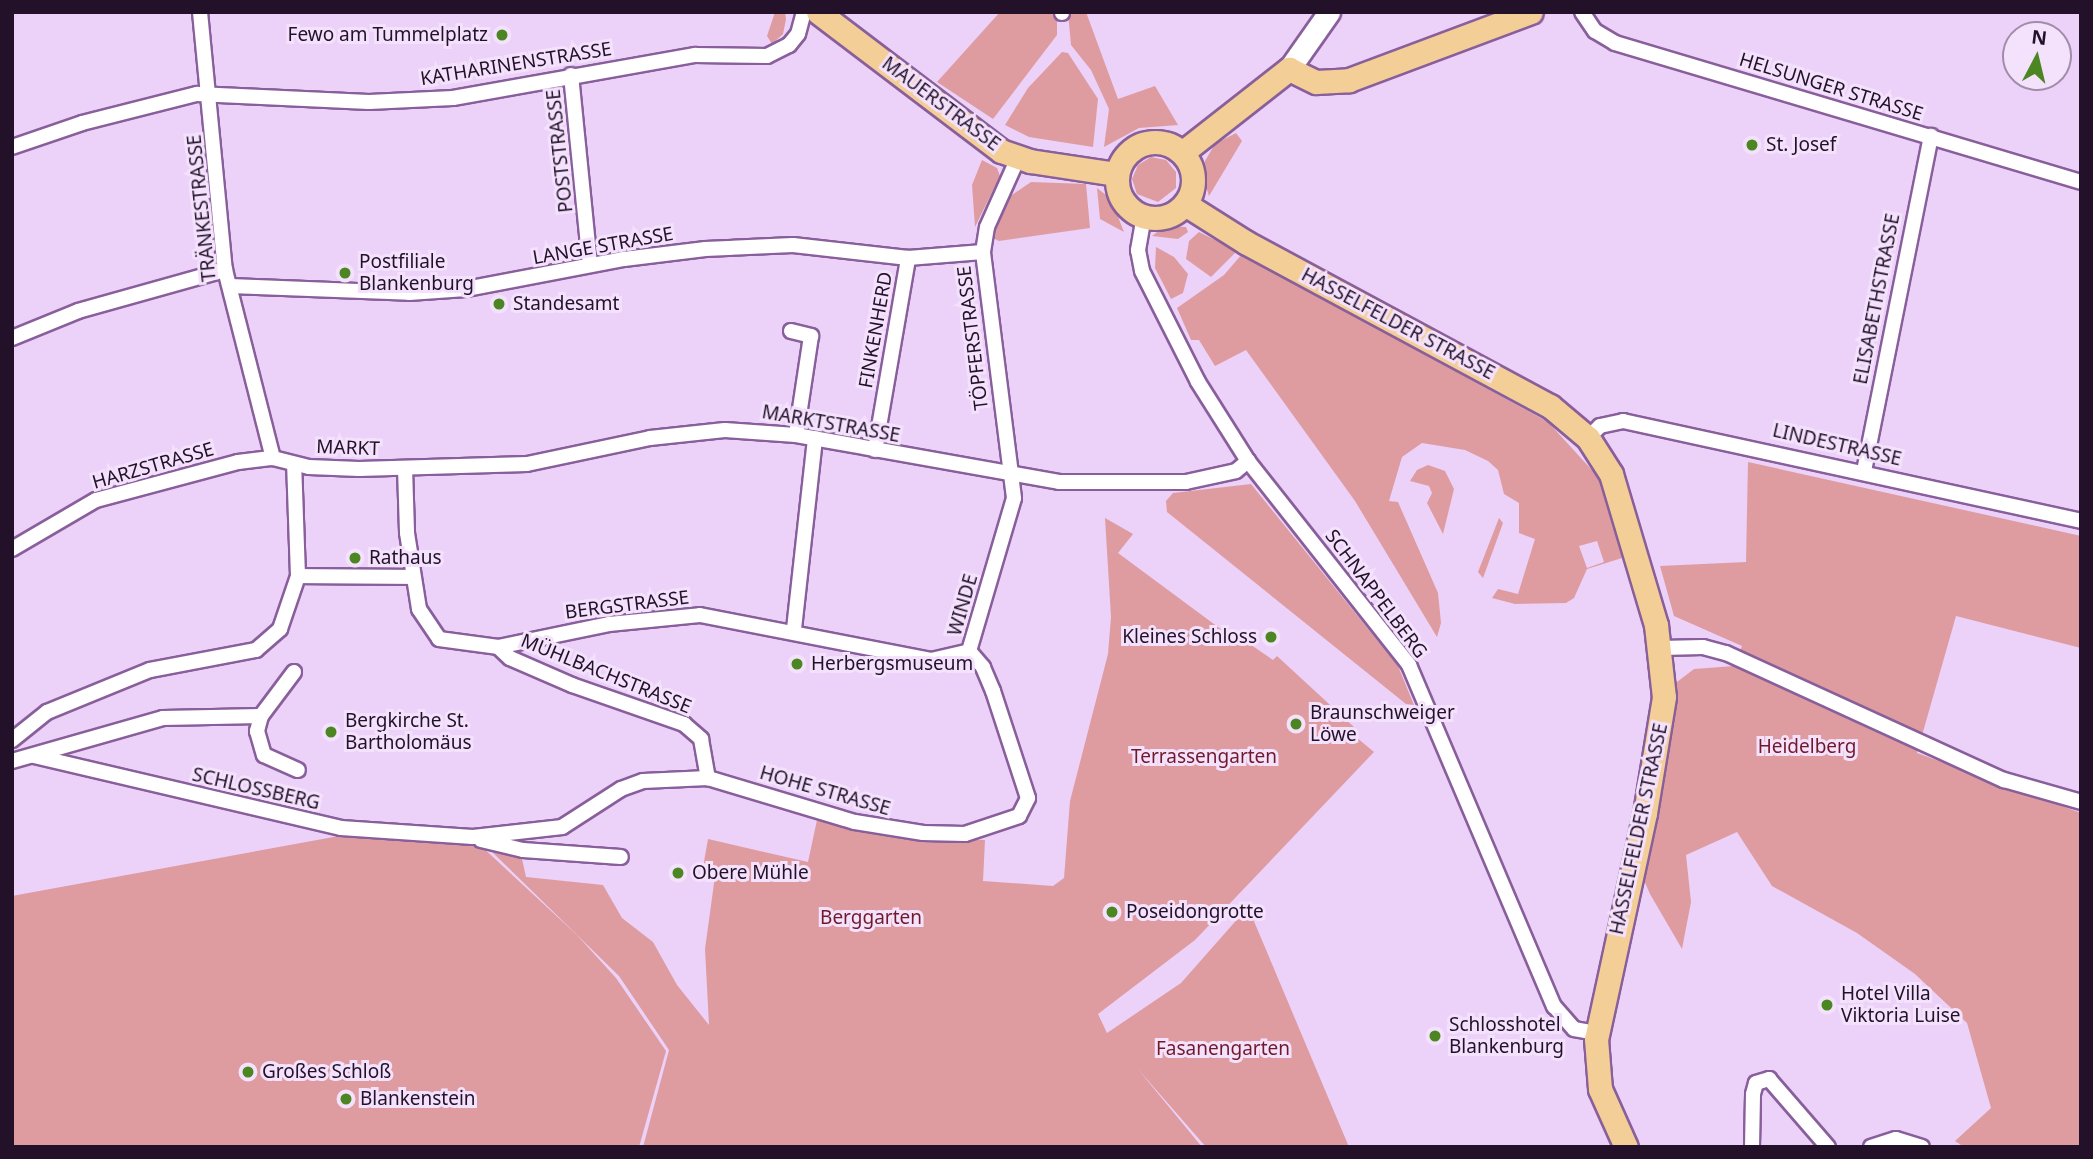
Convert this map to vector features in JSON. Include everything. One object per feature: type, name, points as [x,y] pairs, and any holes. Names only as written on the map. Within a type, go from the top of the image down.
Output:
[{"type":"main road","name":"MAUERSTRASSE","points":[[818,12],[978,137],[1018,158],[1117,174]]},
{"type":"main road","points":[[1183,152],[1289,69],[1316,82],[1349,80],[1531,12]]},
{"type":"main road","points":[[1161,142],[1183,152],[1194,181],[1185,204],[1166,216],[1144,216],[1124,202],[1117,174],[1124,158],[1143,143],[1161,142]]},
{"type":"main road","name":"HASSELFELDER STRASSE","points":[[1185,204],[1259,249],[1521,389],[1561,414],[1588,438],[1602,456],[1622,500],[1661,648],[1664,697],[1659,740],[1596,1033],[1600,1088],[1626,1147]]},
{"type":"street","name":"TRÄNKESTRASSE","points":[[200,12],[225,270],[273,458]]},
{"type":"street","name":"KATHARINENSTRASSE","points":[[12,147],[82,123],[209,93],[381,102],[453,98],[695,55],[767,56],[789,45],[798,34],[804,12]]},
{"type":"street","points":[[1289,69],[1329,12]]},
{"type":"street","name":"HELSUNGER STRASSE","points":[[1581,12],[1595,31],[1615,43],[2081,182]]},
{"type":"street","name":"POSTSTRASSE","points":[[571,75],[590,264]]},
{"type":"street","name":"ELISABETHSTRASSE","points":[[1864,471],[1931,136]]},
{"type":"street","name":"TÖPFERSTRASSE","points":[[1012,477],[995,372],[983,252],[987,228],[1018,158]]},
{"type":"street","name":"SCHNAPPELBERG","points":[[1144,216],[1138,250],[1150,291],[1198,382],[1248,461],[1409,665],[1554,1006],[1574,1029],[1596,1033]]},
{"type":"street","name":"LANGE STRASSE","points":[[230,286],[420,293],[466,289],[590,264],[705,249],[793,245],[908,258],[983,252]]},
{"type":"street","name":"FINKENHERD","points":[[874,450],[908,258]]},
{"type":"street","points":[[12,338],[78,311],[225,270]]},
{"type":"street","points":[[791,331],[811,336],[796,435]]},
{"type":"street","name":"LINDESTRASSE","points":[[1588,438],[1600,426],[1623,421],[1864,471],[2081,521]]},
{"type":"street","name":"MARKTSTRASSE","points":[[405,468],[565,459],[650,438],[708,430],[796,435],[1012,477],[1059,482],[1186,482],[1236,471],[1248,461]]},
{"type":"street","points":[[794,629],[816,438]]},
{"type":"street","points":[[273,458],[294,464]]},
{"type":"street","name":"HARZSTRASSE","points":[[12,549],[96,500],[238,462],[273,458]]},
{"type":"street","name":"MARKT","points":[[298,576],[294,464],[405,468],[413,577]]},
{"type":"street","name":"WINDE","points":[[1012,477],[1014,498],[1007,527],[969,651],[983,667],[1016,757],[1028,798],[1019,816]]},
{"type":"street","points":[[12,740],[47,712],[150,670],[256,650],[280,629],[298,576],[413,577]]},
{"type":"street","name":"BERGSTRASSE","points":[[413,577],[419,609],[439,639],[498,647],[667,615],[736,618],[931,660],[969,651]]},
{"type":"street","name":"MÜHLBACHSTRASSE","points":[[498,647],[510,658],[572,685],[684,724],[701,739],[708,778]]},
{"type":"street","points":[[1661,648],[1703,647],[1726,653],[2004,780],[2081,802]]},
{"type":"street","points":[[294,672],[261,716],[257,731],[264,755],[298,770]]},
{"type":"street","points":[[12,761],[163,718],[261,716]]},
{"type":"street","name":"SCHLOSSBERG","points":[[34,756],[341,828],[473,837],[562,827],[621,789]]},
{"type":"street","name":"HOHE STRASSE","points":[[621,789],[643,781],[708,778],[890,830],[965,834],[1019,816]]},
{"type":"street","name":"SCHLOSSBERG","points":[[473,837],[523,850],[621,857]]},
{"type":"street","points":[[1752,1147],[1752,1094],[1756,1083],[1769,1079],[1829,1147]]},
{"type":"street","points":[[1871,1147],[1896,1139],[1922,1147]]},
{"type":"green space","points":[[775,12],[785,12],[786,19],[783,34],[772,44],[767,36]]},
{"type":"green space","points":[[1000,12],[1057,12],[1057,35],[993,119],[937,82]]},
{"type":"green space","points":[[1068,12],[1086,12],[1118,99],[1155,86],[1178,125],[1139,128],[1104,147],[1109,109],[1091,70],[1071,45]]},
{"type":"green space","points":[[1062,52],[1068,53],[1098,99],[1093,147],[1029,137],[1005,125],[1028,88]]},
{"type":"green space","points":[[1236,133],[1242,141],[1209,196],[1202,173],[1205,161],[1215,144]]},
{"type":"green space","points":[[1151,157],[1166,160],[1176,172],[1176,188],[1158,202],[1137,194],[1132,179],[1138,165]]},
{"type":"green space","points":[[982,160],[997,168],[1000,176],[975,227],[972,185]]},
{"type":"green space","points":[[1031,182],[1086,184],[1090,228],[999,241],[993,238],[1009,197]]},
{"type":"green space","points":[[1097,188],[1111,199],[1124,232],[1100,219]]},
{"type":"green space","points":[[1165,226],[1186,227],[1188,232],[1178,239],[1152,236]]},
{"type":"green space","points":[[1199,232],[1237,251],[1211,277],[1186,259],[1189,241]]},
{"type":"green space","points":[[1156,247],[1174,257],[1188,274],[1183,293],[1171,299],[1155,268]]},
{"type":"green space","points":[[1242,254],[1548,422],[1601,480],[1622,558],[1587,569],[1574,598],[1566,603],[1515,604],[1492,598],[1498,589],[1518,594],[1535,539],[1519,533],[1519,503],[1504,494],[1498,470],[1488,461],[1465,450],[1422,443],[1402,457],[1389,501],[1398,502],[1438,593],[1441,623],[1437,637],[1355,501],[1246,350],[1215,366],[1199,340],[1191,340],[1177,308],[1224,275]],"holes":[[[1597,541],[1604,562],[1587,568],[1579,546]]]},
{"type":"green space","name":"Heidelberg","points":[[1748,462],[2081,536],[2081,648],[1956,616],[1917,753],[2081,813],[2081,1147],[1964,1147],[1955,1141],[1991,1108],[1967,1023],[1915,974],[1857,933],[1772,886],[1737,832],[1686,855],[1691,902],[1682,949],[1650,894],[1643,878],[1677,682],[1694,669],[1734,666],[1742,646],[1674,616],[1660,566],[1746,562]]},
{"type":"green space","points":[[1428,465],[1445,471],[1454,489],[1443,534],[1427,503],[1432,493],[1429,486],[1410,481],[1417,470]]},
{"type":"green space","points":[[1251,484],[1398,666],[1414,705],[1406,704],[1167,512],[1166,501],[1173,493]]},
{"type":"green space","points":[[1105,518],[1133,534],[1118,553],[1222,630],[1225,627],[1273,660],[1277,656],[1354,727],[1350,732],[1374,752],[1195,940],[1098,1014],[1107,1033],[1181,983],[1248,907],[1349,1147],[1206,1147],[1137,1068],[1202,1147],[643,1147],[669,1050],[619,976],[485,845],[521,854],[526,877],[603,885],[622,918],[653,942],[677,985],[709,1025],[705,949],[715,876],[702,873],[708,839],[808,862],[817,820],[915,838],[985,840],[983,881],[1053,886],[1064,878],[1070,801],[1108,654],[1111,617]]},
{"type":"green space","points":[[1499,518],[1503,523],[1483,578],[1478,572]]},
{"type":"green space","points":[[339,836],[480,845],[577,935],[616,978],[666,1051],[639,1147],[12,1147],[12,896]]},
{"type":"place","name":"Fewo am Tummelplatz","points":[[502,35]]},
{"type":"place","name":"St. Josef","points":[[1752,145]]},
{"type":"place","name":"Postfiliale Blankenburg","points":[[345,273]]},
{"type":"place","name":"Standesamt","points":[[499,304]]},
{"type":"place","name":"Rathaus","points":[[355,558]]},
{"type":"place","name":"Kleines Schloss","points":[[1271,637]]},
{"type":"place","name":"Herbergsmuseum","points":[[797,664]]},
{"type":"place","name":"Braunschweiger Löwe","points":[[1296,724]]},
{"type":"place","name":"Bergkirche St. Bartholomäus","points":[[331,732]]},
{"type":"place","name":"Obere Mühle","points":[[678,873]]},
{"type":"place","name":"Poseidongrotte","points":[[1112,912]]},
{"type":"place","name":"Hotel Villa Viktoria Luise","points":[[1827,1005]]},
{"type":"place","name":"Schlosshotel Blankenburg","points":[[1435,1036]]},
{"type":"place","name":"Großes Schloß","points":[[248,1072]]},
{"type":"place","name":"Blankenstein","points":[[346,1099]]},
{"type":"park label","name":"Terrassengarten","points":[[1204,757]]},
{"type":"park label","name":"Berggarten","points":[[871,918]]},
{"type":"park label","name":"Fasanengarten","points":[[1223,1049]]}]
